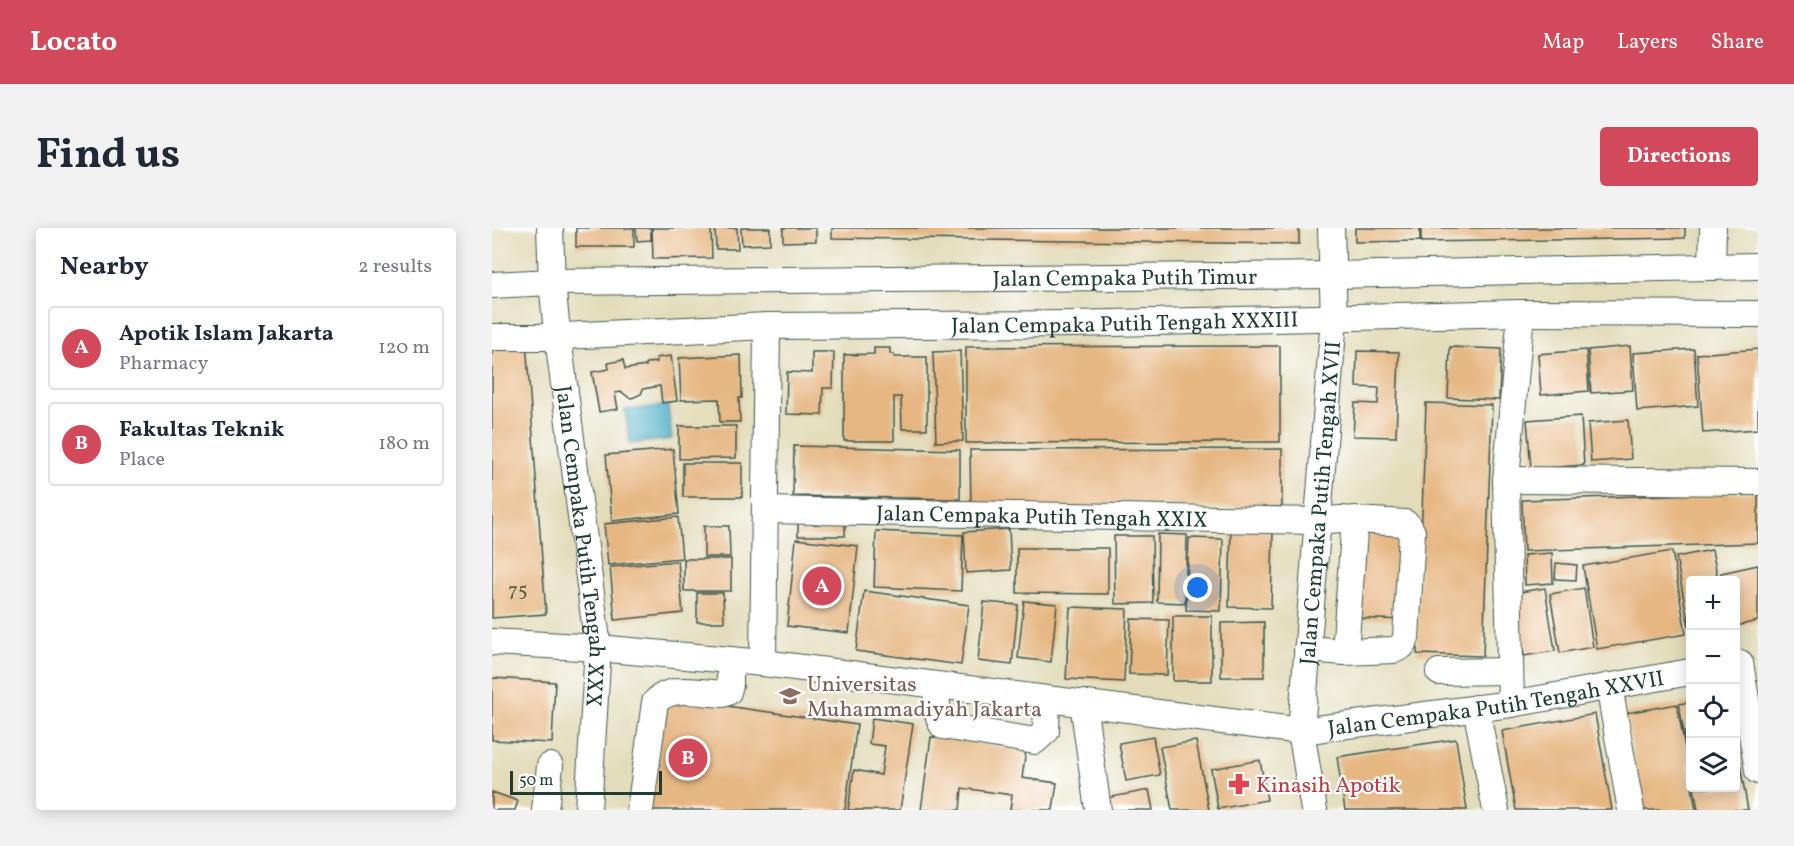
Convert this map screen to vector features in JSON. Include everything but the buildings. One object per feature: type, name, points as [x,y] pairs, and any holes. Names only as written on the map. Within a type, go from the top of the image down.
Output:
[{"type":"street","name":"Jalan Cempaka Putih Tengah XXX","points":[[550,228],[557,329],[598,648],[588,810]]},
{"type":"street","name":"Jalan Cempaka Putih Tengah XVII","points":[[1314,810],[1301,731],[1334,315],[1331,228]]},
{"type":"street","points":[[1712,267],[1713,228]]},
{"type":"street","name":"Jalan Cempaka Putih Timur","points":[[492,285],[1333,279],[1758,266]]},
{"type":"street","points":[[1511,704],[1506,480],[1521,313]]},
{"type":"street","name":"Jalan Cempaka Putih Tengah XXXIII","points":[[492,337],[557,329],[1071,324],[1334,315],[1758,314]]},
{"type":"street","points":[[763,663],[767,327]]},
{"type":"street","points":[[1506,480],[1758,483]]},
{"type":"street","name":"Jalan Cempaka Putih Tengah XXIX","points":[[766,510],[1317,521],[1355,519],[1405,523],[1409,526],[1412,532],[1406,638],[1402,646],[1394,650],[1345,652],[1307,649]]},
{"type":"street","points":[[1345,652],[1355,519]]},
{"type":"street","points":[[492,642],[598,648],[763,663],[1301,731]]},
{"type":"street","points":[[640,810],[655,702],[661,695],[673,691],[723,694],[728,692],[730,660]]},
{"type":"street","points":[[1744,662],[1758,771]]},
{"type":"street","points":[[1439,672],[1510,671]]},
{"type":"street","name":"Jalan Cempaka Putih Tengah XXVII","points":[[1301,731],[1511,704],[1686,673]]},
{"type":"street","points":[[937,686],[937,710],[943,726],[1035,741],[1046,731],[1047,699]]},
{"type":"street","points":[[1609,686],[1631,810]]},
{"type":"street","points":[[1083,703],[1098,810]]},
{"type":"street","points":[[1476,708],[1496,810]]},
{"type":"street","points":[[545,810],[550,766]]},
{"type":"shaded area","points":[[492,228],[1758,228],[1758,810],[492,810]]},
{"type":"water","points":[[668,405],[672,439],[630,444],[625,410]]},
{"type":"place","name":"Apotik Islam Jakarta","points":[[822,586]]},
{"type":"place","name":"Universitas Muhammadiyah Jakarta","points":[[790,696]]},
{"type":"place","name":"Fakultas Teknik","points":[[688,758]]},
{"type":"place","name":"Kinasih Apotik","points":[[1239,784]]}]
